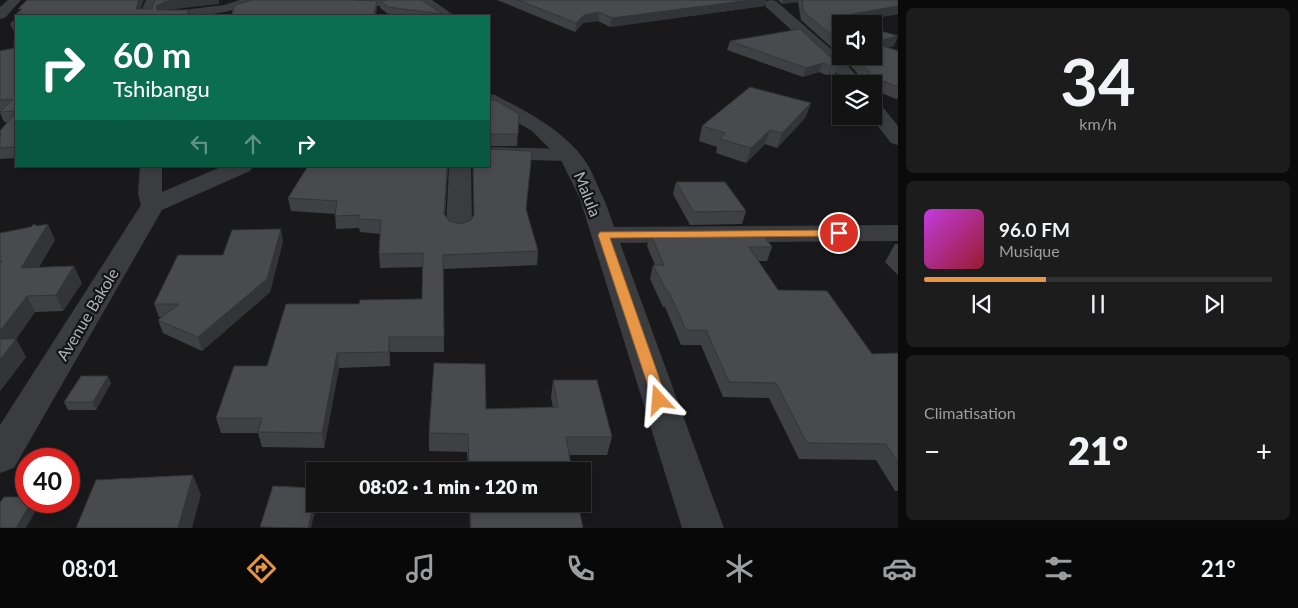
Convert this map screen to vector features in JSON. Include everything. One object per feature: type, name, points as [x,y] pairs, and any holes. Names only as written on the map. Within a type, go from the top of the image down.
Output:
[{"type":"street","points":[[0,15],[15,0]]},
{"type":"street","points":[[146,15],[152,0]]},
{"type":"street","points":[[185,15],[224,13],[236,4],[252,0]]},
{"type":"street","points":[[348,0],[372,2],[398,0]]},
{"type":"street","points":[[423,0],[446,15]]},
{"type":"street","points":[[771,4],[834,60],[847,75]]},
{"type":"street","name":"Malula","points":[[490,100],[539,127],[575,162],[592,199],[703,528]]},
{"type":"street","points":[[882,119],[898,139]]},
{"type":"street","points":[[490,153],[569,155]]},
{"type":"street","points":[[151,167],[150,194],[153,205],[240,167]]},
{"type":"street","points":[[460,167],[460,228]]},
{"type":"street","name":"Avenue Bakole","points":[[0,457],[153,205]]},
{"type":"street","points":[[604,235],[898,233]]},
{"type":"building","points":[[27,0],[139,0],[136,9],[152,9],[155,0],[181,0],[164,2],[156,6],[157,10],[189,10],[186,15],[15,15],[22,9],[18,9]]},
{"type":"building","points":[[252,0],[377,1],[374,15],[231,15],[235,5]]},
{"type":"building","points":[[422,0],[442,14],[388,7],[380,1]]},
{"type":"building","points":[[518,0],[751,0],[612,18],[599,12],[584,15],[576,23]]},
{"type":"building","points":[[802,0],[898,1],[898,6],[847,15],[832,15],[832,35],[804,12]]},
{"type":"building","points":[[800,29],[832,59],[832,65],[839,65],[829,66],[823,63],[806,68],[730,41]]},
{"type":"building","points":[[882,31],[898,36],[882,40]]},
{"type":"building","points":[[14,38],[15,111],[0,112],[13,99],[0,100],[0,51],[14,48]]},
{"type":"building","points":[[882,46],[898,51],[898,87],[882,81],[882,75],[868,75],[870,72],[863,65],[882,65]]},
{"type":"building","points":[[750,87],[811,103],[782,133],[770,130],[751,148],[720,139],[726,133],[702,126]]},
{"type":"building","points":[[490,100],[497,101],[519,114],[518,134],[490,134]]},
{"type":"building","points":[[15,113],[15,147],[0,148],[0,136],[2,134],[0,135],[0,131]]},
{"type":"building","points":[[490,149],[532,151],[526,209],[538,251],[443,255],[444,337],[389,337],[389,352],[337,353],[322,433],[258,432],[262,418],[216,418],[234,366],[267,366],[286,304],[359,304],[360,300],[422,299],[423,253],[379,254],[381,220],[358,219],[360,215],[335,216],[337,201],[288,198],[307,167],[447,167],[444,214],[449,221],[460,224],[470,221],[474,215],[473,167],[490,167]]},
{"type":"building","points":[[676,182],[725,182],[746,211],[694,212]]},
{"type":"building","points":[[34,224],[37,226],[48,224],[21,268],[74,266],[56,295],[27,296],[0,331],[0,263],[2,261],[0,261],[0,233],[31,227]]},
{"type":"building","points":[[281,229],[267,279],[198,337],[158,320],[179,304],[154,304],[178,255],[223,255],[232,230]]},
{"type":"building","points":[[760,230],[772,247],[749,247],[778,290],[827,291],[872,354],[898,353],[898,463],[886,444],[807,443],[776,383],[729,382],[706,330],[686,330],[669,292],[667,292],[653,265],[664,265],[650,233]]},
{"type":"building","points":[[0,339],[16,339],[0,360]]},
{"type":"building","points":[[434,363],[485,364],[486,409],[558,407],[553,380],[597,380],[612,437],[566,437],[570,462],[469,462],[468,434],[429,433]]},
{"type":"building","points":[[81,376],[108,376],[93,402],[64,402]]},
{"type":"building","points":[[193,475],[178,528],[76,528],[96,480]]},
{"type":"building","points":[[273,486],[306,488],[306,512],[312,512],[308,528],[260,527]]},
{"type":"building","points":[[4,497],[15,497],[15,513],[25,513],[16,528],[0,528],[0,503]]},
{"type":"building","points":[[470,512],[580,512],[583,528],[471,528]]},
{"type":"route","points":[[659,400],[604,235],[839,233]]}]
